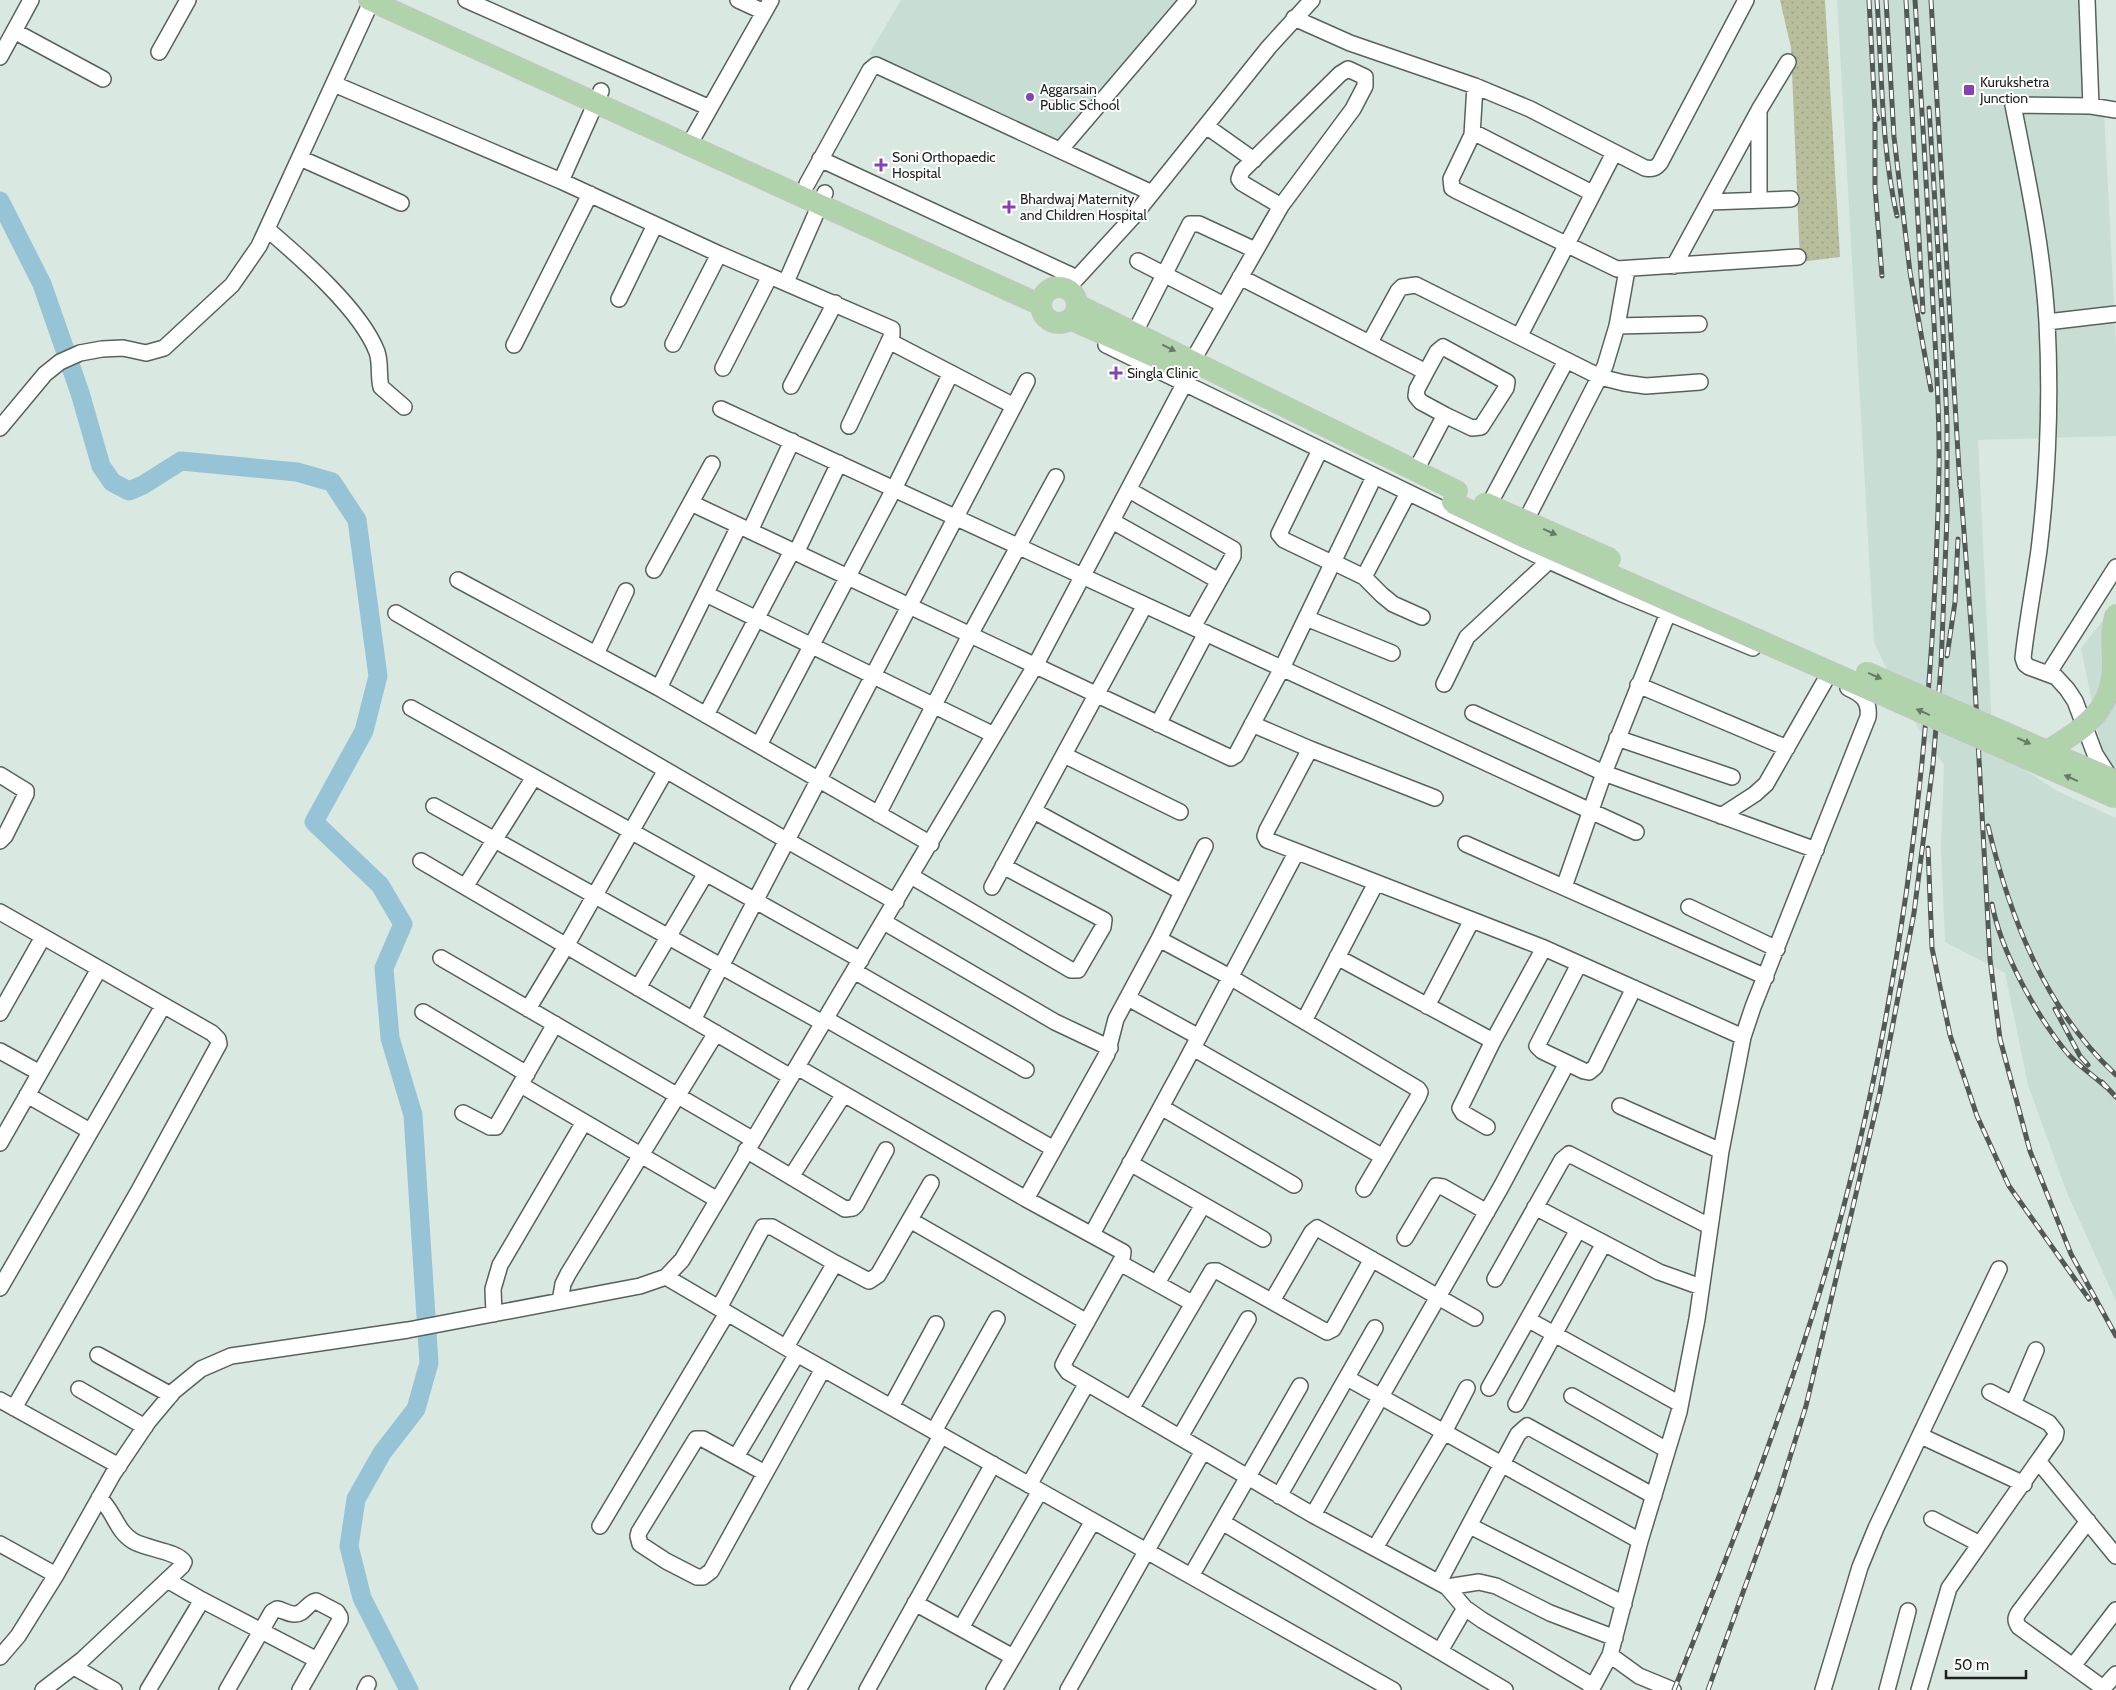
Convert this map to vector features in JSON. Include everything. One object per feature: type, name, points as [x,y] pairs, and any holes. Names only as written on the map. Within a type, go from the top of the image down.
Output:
[{"type":"main road","points":[[371,0],[693,139],[1043,299]]},
{"type":"main road","points":[[402,0],[598,97]]},
{"type":"main road","points":[[693,139],[807,184],[823,198]]},
{"type":"main road","points":[[1071,303],[1049,320],[1044,315],[1043,299],[1052,288],[1071,303],[1189,372],[1455,497],[2116,782]]},
{"type":"main road","points":[[1071,303],[1135,332],[1189,372],[1416,470],[1455,497],[1525,537],[2116,798]]},
{"type":"main road","points":[[2047,751],[2091,721],[2107,695],[2112,681],[2112,630],[2116,614]]},
{"type":"street","points":[[0,57],[31,0]]},
{"type":"street","points":[[159,52],[188,0]]},
{"type":"street","points":[[0,428],[46,374],[60,362],[80,353],[123,348],[146,353],[164,348],[232,285],[259,246],[371,0]]},
{"type":"street","points":[[466,0],[710,108]]},
{"type":"street","points":[[693,139],[768,6],[738,0]]},
{"type":"street","points":[[1061,148],[1188,0]]},
{"type":"street","points":[[820,159],[1071,303],[1132,218],[1294,18],[1312,0]]},
{"type":"street","points":[[1294,18],[1350,43],[1475,86],[1530,109],[1645,168],[1656,168],[1746,0]]},
{"type":"street","points":[[2087,0],[2091,106]]},
{"type":"street","points":[[14,31],[103,79]]},
{"type":"street","points":[[1674,266],[1788,62]]},
{"type":"street","points":[[807,184],[870,70],[876,64],[1061,148],[1152,193]]},
{"type":"street","points":[[0,1657],[18,1636],[56,1575],[118,1466],[145,1427],[170,1395],[202,1369],[231,1356],[408,1330],[640,1286],[666,1277],[682,1260],[716,1199],[858,966],[1035,666],[1129,490],[1224,305],[1255,250],[1281,206],[1353,109],[1365,86],[1365,77],[1352,70],[1344,71],[1242,171],[1239,179],[1281,206]]},
{"type":"street","points":[[334,84],[561,181],[719,254],[890,327],[893,332],[849,426]]},
{"type":"street","points":[[1475,86],[1472,99],[1473,132],[1451,179],[1452,188],[1610,267],[1627,270],[1798,257]]},
{"type":"street","points":[[561,181],[598,97]]},
{"type":"street","points":[[2116,110],[2091,106],[2012,105],[2036,231],[2047,322],[2048,422],[2046,480],[2039,548],[2023,658],[2029,668],[2056,677],[2067,689],[2074,701],[2095,754],[2116,787]]},
{"type":"street","points":[[1759,200],[1760,110]]},
{"type":"street","points":[[1206,126],[1254,160]]},
{"type":"street","points":[[1473,132],[1592,193]]},
{"type":"street","points":[[1520,336],[1614,153]]},
{"type":"street","points":[[300,158],[401,203]]},
{"type":"street","points":[[514,345],[590,194]]},
{"type":"street","points":[[786,282],[823,198]]},
{"type":"street","points":[[1709,202],[1791,199]]},
{"type":"street","points":[[1135,332],[1188,227],[1195,223],[1255,250]]},
{"type":"street","points":[[619,299],[655,224]]},
{"type":"street","points":[[267,229],[322,279],[362,327],[377,352],[381,387],[404,407]]},
{"type":"street","points":[[673,344],[719,254]]},
{"type":"street","points":[[1138,261],[1224,305]]},
{"type":"street","points":[[1513,544],[1600,377],[1610,352],[1617,326],[1627,270]]},
{"type":"street","points":[[723,368],[770,276]]},
{"type":"street","points":[[1240,277],[1426,372]]},
{"type":"street","points":[[1370,342],[1402,286],[1416,285],[1600,377],[1637,386],[1700,382]]},
{"type":"street","points":[[791,386],[835,303]]},
{"type":"street","points":[[2047,322],[2116,314]]},
{"type":"street","points":[[1617,326],[1699,324]]},
{"type":"street","points":[[889,341],[1014,406]]},
{"type":"street","points":[[1443,348],[1507,382],[1506,388],[1481,427],[1472,428],[1445,415],[1421,402],[1416,396],[1417,388],[1437,352],[1443,348]]},
{"type":"street","points":[[1477,527],[1566,361]]},
{"type":"street","points":[[421,861],[716,1033],[794,1072],[844,1094],[1026,1199],[1123,1252],[1120,1263],[1063,1365],[1068,1372],[1313,1516],[1443,1584],[1465,1608],[1482,1620],[1592,1688],[1610,1655],[1640,1541],[1680,1404],[1701,1287],[1721,1151],[1743,1037],[1753,1007],[1868,717],[1869,709],[1864,696],[1826,678],[1668,613],[1549,561],[1374,477],[1320,450],[1189,372]]},
{"type":"street","points":[[759,745],[894,489],[951,373]]},
{"type":"street","points":[[693,1020],[1026,381]]},
{"type":"street","points":[[721,409],[1636,832]]},
{"type":"street","points":[[1416,470],[1445,415]]},
{"type":"street","points":[[659,688],[706,594],[792,442]]},
{"type":"street","points":[[1320,450],[1279,534],[1284,540],[1364,577],[1394,604],[1422,617]]},
{"type":"street","points":[[706,715],[756,619],[794,552],[839,463]]},
{"type":"street","points":[[654,570],[712,464]]},
{"type":"street","points":[[878,814],[970,635],[1056,476]]},
{"type":"street","points":[[691,503],[1231,758],[1236,755],[1282,668],[1374,477]]},
{"type":"street","points":[[1129,490],[1233,549],[1232,556],[1219,581],[1200,630],[1158,724]]},
{"type":"street","points":[[1364,577],[1408,493]]},
{"type":"street","points":[[1112,521],[1219,581]]},
{"type":"street","points":[[1444,684],[1467,637],[1549,561]]},
{"type":"street","points":[[2048,674],[2116,567]]},
{"type":"street","points":[[458,580],[659,688],[931,844]]},
{"type":"street","points":[[596,654],[626,591]]},
{"type":"street","points":[[706,594],[994,735]]},
{"type":"street","points":[[992,887],[1146,605]]},
{"type":"street","points":[[396,613],[896,902]]},
{"type":"street","points":[[1564,887],[1617,738],[1668,613]]},
{"type":"street","points":[[1306,618],[1392,653]]},
{"type":"street","points":[[1721,816],[1755,794],[1766,784],[1826,678]]},
{"type":"street","points":[[1638,685],[1787,748]]},
{"type":"street","points":[[411,708],[754,900],[1026,1070]]},
{"type":"street","points":[[1472,713],[1604,773],[1816,850]]},
{"type":"street","points":[[1252,724],[1310,749],[1436,798]]},
{"type":"street","points":[[1617,738],[1732,777]]},
{"type":"street","points":[[1310,749],[1265,836],[1270,843],[1544,948],[1743,1037]]},
{"type":"street","points":[[1064,755],[1180,812]]},
{"type":"street","points":[[528,1009],[595,896],[666,770]]},
{"type":"street","points":[[0,775],[22,788],[26,791],[26,794],[5,836],[0,841]]},
{"type":"street","points":[[465,887],[534,777]]},
{"type":"street","points":[[434,806],[1054,1149]]},
{"type":"street","points":[[1034,811],[1182,892]]},
{"type":"street","points":[[1466,844],[1766,977]]},
{"type":"street","points":[[1026,1199],[1110,1048],[1113,1027],[1205,846]]},
{"type":"street","points":[[1092,1234],[1196,1043],[1296,853]]},
{"type":"street","points":[[911,876],[1071,970],[1078,970],[1103,928],[1104,920],[1003,866]]},
{"type":"street","points":[[638,988],[706,873]]},
{"type":"street","points":[[1304,1021],[1376,884]]},
{"type":"street","points":[[1689,907],[1777,948]]},
{"type":"street","points":[[0,912],[212,1034],[218,1038],[220,1044],[14,1408]]},
{"type":"street","points":[[1428,1006],[1472,920]]},
{"type":"street","points":[[884,922],[1055,1022],[1110,1048]]},
{"type":"street","points":[[0,1013],[43,937]]},
{"type":"street","points":[[1159,939],[1230,977],[1418,1089],[1420,1092],[1418,1097],[1364,1189]]},
{"type":"street","points":[[1487,1127],[1463,1113],[1460,1108],[1493,1041],[1544,948]]},
{"type":"street","points":[[1337,957],[1493,1041]]},
{"type":"street","points":[[440,958],[676,1095],[749,1144],[791,1177],[845,1209],[853,1208],[886,1150]]},
{"type":"street","points":[[1579,964],[1538,1046],[1542,1051],[1584,1071],[1592,1070],[1634,988]]},
{"type":"street","points":[[0,1143],[99,970]]},
{"type":"street","points":[[1128,998],[1196,1043],[1383,1157]]},
{"type":"street","points":[[0,1288],[163,1006]]},
{"type":"street","points":[[423,1012],[584,1122],[716,1199]]},
{"type":"street","points":[[463,1113],[490,1127],[496,1127],[555,1024]]},
{"type":"street","points":[[560,1301],[568,1274],[676,1095],[716,1033]]},
{"type":"street","points":[[0,1052],[40,1073]]},
{"type":"street","points":[[1313,1516],[1487,1212],[1566,1063]]},
{"type":"street","points":[[791,1177],[844,1094]]},
{"type":"street","points":[[27,1095],[90,1131]]},
{"type":"street","points":[[1620,1106],[1721,1151]]},
{"type":"street","points":[[1161,1107],[1294,1185]]},
{"type":"street","points":[[494,1314],[493,1289],[500,1265],[584,1122]]},
{"type":"street","points":[[1495,1279],[1562,1160],[1569,1154],[1709,1226]]},
{"type":"street","points":[[1130,1163],[1263,1239]]},
{"type":"street","points":[[600,1526],[723,1310],[763,1227],[772,1227],[869,1282],[874,1280],[931,1183]]},
{"type":"street","points":[[1406,1238],[1436,1186],[1442,1187],[1487,1212]]},
{"type":"street","points":[[1157,1283],[1203,1204]]},
{"type":"street","points":[[1535,1207],[1659,1272],[1701,1287]]},
{"type":"street","points":[[910,1220],[1087,1322]]},
{"type":"street","points":[[1272,1301],[1314,1229],[1321,1229],[1475,1318]]},
{"type":"street","points":[[1489,1388],[1578,1230]]},
{"type":"street","points":[[1516,1404],[1604,1243]]},
{"type":"street","points":[[1131,1409],[1209,1274],[1214,1270],[1324,1331],[1330,1331],[1372,1260]]},
{"type":"street","points":[[736,1457],[835,1263]]},
{"type":"street","points":[[1120,1263],[1192,1303]]},
{"type":"street","points":[[1823,1690],[1860,1567],[1876,1528],[1999,1269]]},
{"type":"street","points":[[666,1277],[791,1351],[1393,1690]]},
{"type":"street","points":[[798,1690],[938,1433],[997,1319]]},
{"type":"street","points":[[1180,1437],[1248,1319]]},
{"type":"street","points":[[1529,1320],[1680,1404]]},
{"type":"street","points":[[892,1407],[936,1324]]},
{"type":"street","points":[[1279,1496],[1376,1328]]},
{"type":"street","points":[[2013,1404],[2036,1350]]},
{"type":"street","points":[[98,1356],[170,1395]]},
{"type":"street","points":[[765,1473],[703,1439],[696,1439],[639,1532],[640,1544],[697,1578],[707,1575],[765,1473],[823,1369]]},
{"type":"street","points":[[1347,1378],[1640,1541]]},
{"type":"street","points":[[961,1628],[1035,1488],[1087,1383]]},
{"type":"street","points":[[1191,1576],[1300,1386]]},
{"type":"street","points":[[1375,1548],[1444,1432],[1467,1388]]},
{"type":"street","points":[[79,1389],[145,1427]]},
{"type":"street","points":[[1919,1690],[1949,1588],[2024,1484],[2055,1437],[2056,1432],[2049,1423],[1990,1392]]},
{"type":"street","points":[[1572,1396],[1667,1450]]},
{"type":"street","points":[[0,1400],[118,1466]]},
{"type":"street","points":[[1443,1584],[1470,1526],[1518,1434],[1526,1426],[1654,1496]]},
{"type":"street","points":[[1921,1436],[2024,1484]]},
{"type":"street","points":[[1068,1690],[1203,1450]]},
{"type":"street","points":[[2039,1462],[2116,1556]]},
{"type":"street","points":[[867,1690],[993,1464]]},
{"type":"street","points":[[43,1690],[74,1667],[182,1566],[182,1559],[134,1542],[120,1530],[106,1504],[100,1498]]},
{"type":"street","points":[[1932,1519],[1980,1544]]},
{"type":"street","points":[[994,1690],[1093,1521]]},
{"type":"street","points":[[2088,1521],[2016,1617],[2020,1627],[2102,1686],[2114,1679]]},
{"type":"street","points":[[1222,1522],[1505,1690]]},
{"type":"street","points":[[1470,1526],[1624,1604]]},
{"type":"street","points":[[0,1544],[56,1575]]},
{"type":"street","points":[[167,1580],[317,1660]]},
{"type":"street","points":[[1443,1584],[1480,1582],[1496,1586],[1550,1613],[1615,1638]]},
{"type":"street","points":[[148,1690],[202,1600]]},
{"type":"street","points":[[228,1690],[272,1612],[277,1609],[295,1615],[304,1611],[313,1601],[320,1602],[337,1612],[340,1617],[300,1690]]},
{"type":"street","points":[[915,1603],[1013,1656]]},
{"type":"street","points":[[1440,1651],[1465,1608]]},
{"type":"street","points":[[2073,1666],[2116,1610]]},
{"type":"street","points":[[1887,1690],[1908,1611]]},
{"type":"street","points":[[1610,1655],[1639,1676],[1673,1690]]},
{"type":"street","points":[[74,1667],[89,1684],[114,1690]]},
{"type":"shaded area","name":"Aggarsain Public School","points":[[901,0],[1176,0],[1059,141],[869,54]]},
{"type":"shaded area","points":[[1837,0],[2078,0],[2084,109],[2104,110],[2116,344],[2116,436],[1978,440],[1993,749],[2057,791],[2116,818],[2116,1301],[2067,1193],[2028,1085],[2005,973],[1945,942],[1941,848],[1944,765],[1906,710],[1874,642]]},
{"type":"shaded area","points":[[2116,604],[2116,769],[2104,763],[2081,648]]},
{"type":"green space","points":[[1780,0],[1825,0],[1840,257],[1800,262],[1791,48]]},
{"type":"waterway","points":[[0,201],[42,284],[80,393],[101,466],[112,482],[129,491],[143,485],[181,461],[297,472],[332,482],[357,520],[378,676],[364,731],[314,822],[380,885],[403,924],[384,968],[390,1038],[413,1115],[429,1363],[416,1409],[382,1453],[356,1499],[349,1546],[362,1598],[409,1690]]},
{"type":"railway","points":[[1869,0],[1875,113],[1878,119]]},
{"type":"railway","points":[[1877,0],[1885,136],[1897,216]]},
{"type":"railway","points":[[1886,0],[1894,137],[1910,272],[1931,390]]},
{"type":"railway","points":[[1906,0],[1923,312]]},
{"type":"railway","points":[[1674,1690],[1770,1442],[1820,1291],[1848,1190],[1872,1089],[1908,884],[1930,676],[1939,468],[1937,377],[1915,0]]},
{"type":"railway","points":[[1931,0],[1960,487]]},
{"type":"railway","points":[[1708,1690],[1779,1492],[1806,1406],[1880,1092],[1914,913],[1933,764],[1941,666],[1947,516],[1947,423],[1943,330],[1929,108]]},
{"type":"railway","points":[[1875,113],[1875,187],[1882,276]]},
{"type":"railway","points":[[1960,480],[1973,650],[1990,959],[2000,1039],[2030,1151],[2071,1254],[2116,1336]]},
{"type":"railway","points":[[1947,656],[1955,602],[1958,539]]},
{"type":"railway","points":[[1988,826],[2007,894],[2019,928],[2034,960],[2050,991],[2069,1021],[2091,1049],[2116,1075]]},
{"type":"railway","points":[[1928,848],[1932,948],[1950,1035],[1977,1116],[2009,1186],[2089,1299]]},
{"type":"railway","points":[[1992,904],[2003,942],[2012,963],[2044,1022],[2068,1054],[2106,1087]]},
{"type":"railway","points":[[2055,1009],[2080,1056],[2088,1065]]},
{"type":"railway","points":[[2102,1082],[2116,1097]]},
{"type":"place","name":"Kurukshetra Junction","points":[[1969,90]]},
{"type":"place","name":"Aggarsain Public School","points":[[1030,97]]},
{"type":"place","name":"Soni Orthopaedic Hospital","points":[[881,165]]},
{"type":"place","name":"Bhardwaj Maternity and Children Hospital","points":[[1009,207]]},
{"type":"place","name":"Singla Clinic","points":[[1116,373]]}]
